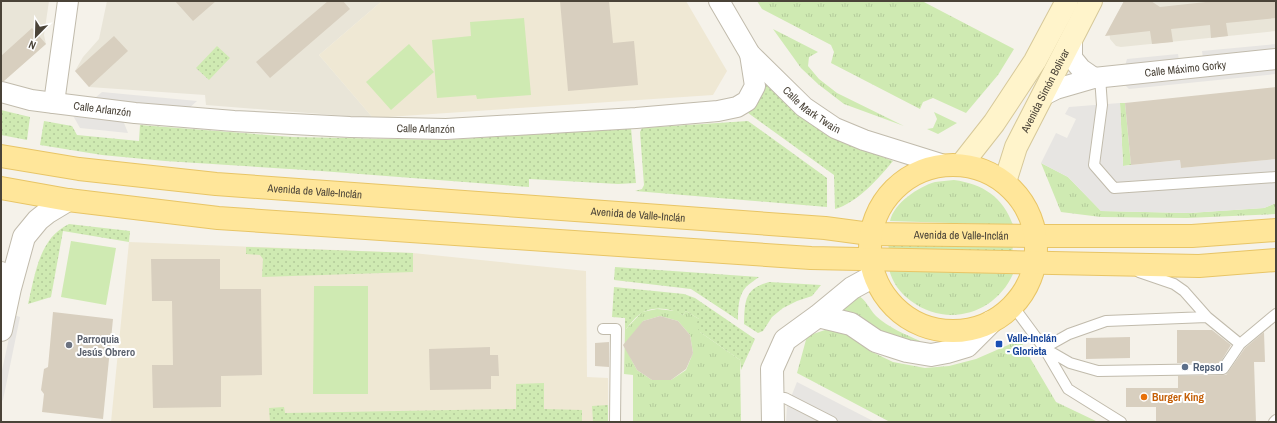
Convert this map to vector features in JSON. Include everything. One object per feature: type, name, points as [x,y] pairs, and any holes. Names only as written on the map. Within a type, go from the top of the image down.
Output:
[{"type":"main road","name":"Avenida Simón Bolivar","points":[[953,165],[994,123],[1035,61],[1067,1]]},
{"type":"main road","name":"Avenida Simón Bolivar","points":[[1005,182],[1016,147],[1091,1]]},
{"type":"main road","name":"Avenida de Valle-Inclán","points":[[1,156],[79,169],[216,184],[824,228],[870,234],[1192,236],[1276,230]]},
{"type":"main road","points":[[953,165],[984,171],[1005,182],[1025,206],[1036,236],[1035,263],[1031,279],[1026,288],[1013,306],[1003,315],[991,322],[964,331],[936,330],[909,319],[888,301],[872,267],[870,234],[876,214],[886,196],[901,181],[919,171],[953,165]]},
{"type":"main road","points":[[1,188],[68,200],[218,218],[811,258],[872,267],[1035,263],[1199,266],[1276,260]]},
{"type":"street","points":[[54,104],[68,1]]},
{"type":"street","name":"Calle Mark Twain","points":[[719,1],[750,54],[804,107],[835,128],[864,140],[953,165]]},
{"type":"street","points":[[1072,38],[1072,58],[1081,69],[1097,77]]},
{"type":"street","name":"Calle Arlanzón","points":[[1,92],[54,104],[135,113],[234,121],[350,127],[446,128],[636,118],[718,111],[737,107],[747,101],[755,86],[750,54]]},
{"type":"street","name":"Calle Máximo Gorky","points":[[1042,96],[1056,89],[1097,77],[1276,59]]},
{"type":"street","points":[[1,330],[6,280],[24,237],[38,220],[68,200]]},
{"type":"street","points":[[774,422],[772,369],[785,340],[818,316],[852,288],[872,267]]},
{"type":"street","points":[[818,316],[851,324],[876,341],[907,351],[931,355],[967,346],[991,322]]},
{"type":"lane","points":[[1097,77],[1102,105],[1094,165],[1114,188],[1276,177]]},
{"type":"lane","points":[[1120,265],[1174,284],[1184,291],[1207,317],[1240,344]]},
{"type":"lane","points":[[1013,306],[1044,348],[1068,389],[1120,422]]},
{"type":"lane","points":[[1044,348],[1070,363],[1098,371],[1223,369],[1240,344],[1276,314]]},
{"type":"lane","points":[[1044,348],[1069,334],[1106,320],[1207,317]]},
{"type":"lane","points":[[603,329],[616,329],[615,422]]},
{"type":"lane","points":[[773,398],[785,398],[832,422]]},
{"type":"shaded area","points":[[1,1],[49,1],[44,35],[46,44],[6,79],[1,78]]},
{"type":"shaded area","points":[[107,1],[382,1],[319,55],[373,118],[206,105],[205,95],[89,87],[75,71],[83,57],[99,39]]},
{"type":"shaded area","points":[[382,1],[686,1],[727,71],[713,95],[373,118],[319,55]]},
{"type":"shaded area","points":[[1124,1],[1276,1],[1276,31],[1121,47],[1116,46],[1110,39],[1109,29]]},
{"type":"shaded area","points":[[1276,44],[1276,50],[1203,58],[1202,51]]},
{"type":"shaded area","points":[[1178,54],[1179,60],[1125,66],[1127,59]]},
{"type":"shaded area","points":[[1276,69],[1276,74],[1129,89],[1124,84]]},
{"type":"shaded area","points":[[102,92],[197,101],[186,111],[89,103]]},
{"type":"shaded area","points":[[1120,103],[1123,166],[1180,160],[1181,168],[1276,159],[1276,203],[1264,208],[1189,213],[1101,211],[1068,177],[1041,163],[1056,133],[1067,138],[1076,119],[1065,114],[1069,107]]},
{"type":"shaded area","points":[[71,112],[122,118],[128,133],[80,128]]},
{"type":"shaded area","points":[[129,242],[413,253],[586,271],[587,377],[608,378],[608,422],[111,422]]},
{"type":"shaded area","points":[[14,315],[20,317],[3,400],[1,401],[1,375]]},
{"type":"shaded area","points":[[797,382],[875,422],[786,422],[787,407]]},
{"type":"green space","points":[[757,1],[922,1],[1014,49],[998,75],[966,113],[933,98],[923,102],[920,109],[831,63],[834,52],[831,45],[762,9]]},
{"type":"green space","points":[[524,18],[531,95],[477,99],[476,95],[437,98],[432,40],[471,36],[470,22]]},
{"type":"green space","points":[[773,29],[818,52],[809,57],[808,66],[819,79],[837,93],[904,126],[844,104],[818,84],[801,68]]},
{"type":"green space","points":[[409,44],[434,72],[391,110],[366,82]]},
{"type":"green space","points":[[217,46],[230,58],[209,80],[196,68]]},
{"type":"green space","points":[[759,76],[847,143],[893,161],[859,196],[835,209],[834,175],[744,110]]},
{"type":"green space","points":[[1120,103],[1125,103],[1131,165],[1123,166]]},
{"type":"green space","points":[[1,110],[30,117],[27,140],[1,135]]},
{"type":"green space","points":[[934,112],[957,123],[938,134],[927,129],[933,128],[937,119]]},
{"type":"green space","points":[[44,121],[72,126],[77,135],[139,141],[140,125],[293,137],[445,140],[631,128],[636,183],[618,184],[529,179],[529,187],[165,161],[102,155],[40,145]]},
{"type":"green space","points":[[748,121],[827,178],[827,207],[635,191],[642,189],[644,185],[640,132],[642,128]]},
{"type":"green space","points":[[1041,163],[1068,177],[1101,211],[1189,213],[1264,208],[1276,203],[1276,214],[1187,218],[1101,217],[1061,212]]},
{"type":"green space","points":[[954,180],[974,185],[991,194],[1004,207],[1013,225],[890,221],[896,208],[914,192],[928,184]]},
{"type":"green space","points":[[69,224],[130,231],[129,242],[63,231],[51,297],[28,304],[36,270],[45,248],[51,238],[59,230]]},
{"type":"green space","points":[[71,241],[116,248],[106,305],[61,297]]},
{"type":"green space","points":[[888,243],[1013,245],[1012,254],[889,250]]},
{"type":"green space","points":[[246,247],[413,253],[413,272],[262,277],[263,259],[260,255],[246,254]]},
{"type":"green space","points":[[615,267],[759,277],[746,287],[741,294],[738,307],[738,320],[691,289],[614,280]]},
{"type":"green space","points":[[889,269],[1013,274],[1005,288],[995,299],[969,313],[954,315],[940,314],[925,309],[911,301],[897,287]]},
{"type":"green space","points":[[769,282],[821,285],[812,296],[783,308],[772,317],[763,331],[758,333],[744,324],[746,302],[750,292],[755,288]]},
{"type":"green space","points":[[314,286],[368,286],[368,394],[313,394]]},
{"type":"green space","points":[[614,287],[684,294],[695,298],[755,339],[741,370],[740,360],[700,332],[695,325],[699,319],[686,311],[683,315],[674,311],[658,308],[648,310],[633,320],[625,330],[625,318],[612,317]]},
{"type":"green space","points":[[857,295],[863,299],[876,316],[886,324],[920,341],[920,348],[837,315]]},
{"type":"green space","points":[[657,309],[676,311],[683,315],[686,311],[699,319],[700,332],[740,360],[741,421],[633,422],[633,375],[624,374],[625,330],[642,312]],"holes":[[[660,316],[678,321],[690,335],[693,353],[686,370],[671,380],[652,380],[637,370],[631,359],[629,349],[643,321]]]},
{"type":"green space","points":[[825,330],[842,331],[870,351],[893,362],[925,368],[949,366],[976,359],[1022,339],[1023,346],[1056,402],[1098,422],[890,422],[797,373],[807,336]]},
{"type":"green space","points":[[544,383],[544,409],[582,410],[582,422],[270,422],[269,408],[284,407],[285,413],[516,409],[516,384]]},
{"type":"green space","points":[[608,405],[608,422],[593,422],[592,406]]},
{"type":"building","points":[[175,1],[216,1],[193,21]]},
{"type":"building","points":[[328,1],[343,1],[350,9],[270,78],[256,62]]},
{"type":"building","points":[[560,1],[609,1],[613,43],[634,41],[638,85],[568,91]]},
{"type":"building","points":[[1124,1],[1151,1],[1160,7],[1215,1],[1276,1],[1276,18],[1226,23],[1228,36],[1211,38],[1210,25],[1171,29],[1173,42],[1152,44],[1150,31],[1105,36]]},
{"type":"building","points":[[32,28],[46,44],[4,81],[1,81],[1,56]]},
{"type":"building","points":[[114,36],[128,51],[89,87],[75,71]]},
{"type":"building","points":[[1276,87],[1276,159],[1181,168],[1180,160],[1131,165],[1125,103]]},
{"type":"building","points":[[151,259],[220,259],[220,289],[261,289],[262,375],[221,376],[221,407],[153,408],[152,365],[173,365],[172,301],[152,301]]},
{"type":"building","points":[[53,312],[113,319],[103,419],[42,412],[44,394],[41,390],[44,369],[48,367]]},
{"type":"building","points":[[660,316],[678,321],[690,335],[693,353],[686,369],[671,380],[652,380],[637,370],[623,345],[643,321]]},
{"type":"building","points":[[1177,330],[1212,330],[1231,345],[1220,363],[1177,363]]},
{"type":"building","points":[[1264,332],[1265,362],[1254,362],[1256,422],[1156,422],[1156,407],[1126,407],[1126,388],[1178,388],[1178,376],[1226,375],[1245,348]]},
{"type":"building","points":[[1130,337],[1130,358],[1086,359],[1086,338]]},
{"type":"building","points":[[609,342],[609,367],[595,366],[595,343]]},
{"type":"building","points":[[490,347],[490,355],[498,355],[499,376],[491,376],[491,389],[430,390],[429,349]]},
{"type":"place","name":"Valle-Inclán - Glorieta","points":[[999,344]]},
{"type":"place","name":"Parroquia Jesús Obrero","points":[[69,345]]},
{"type":"place","name":"Repsol","points":[[1185,367]]},
{"type":"place","name":"Burger King","points":[[1144,397]]}]
